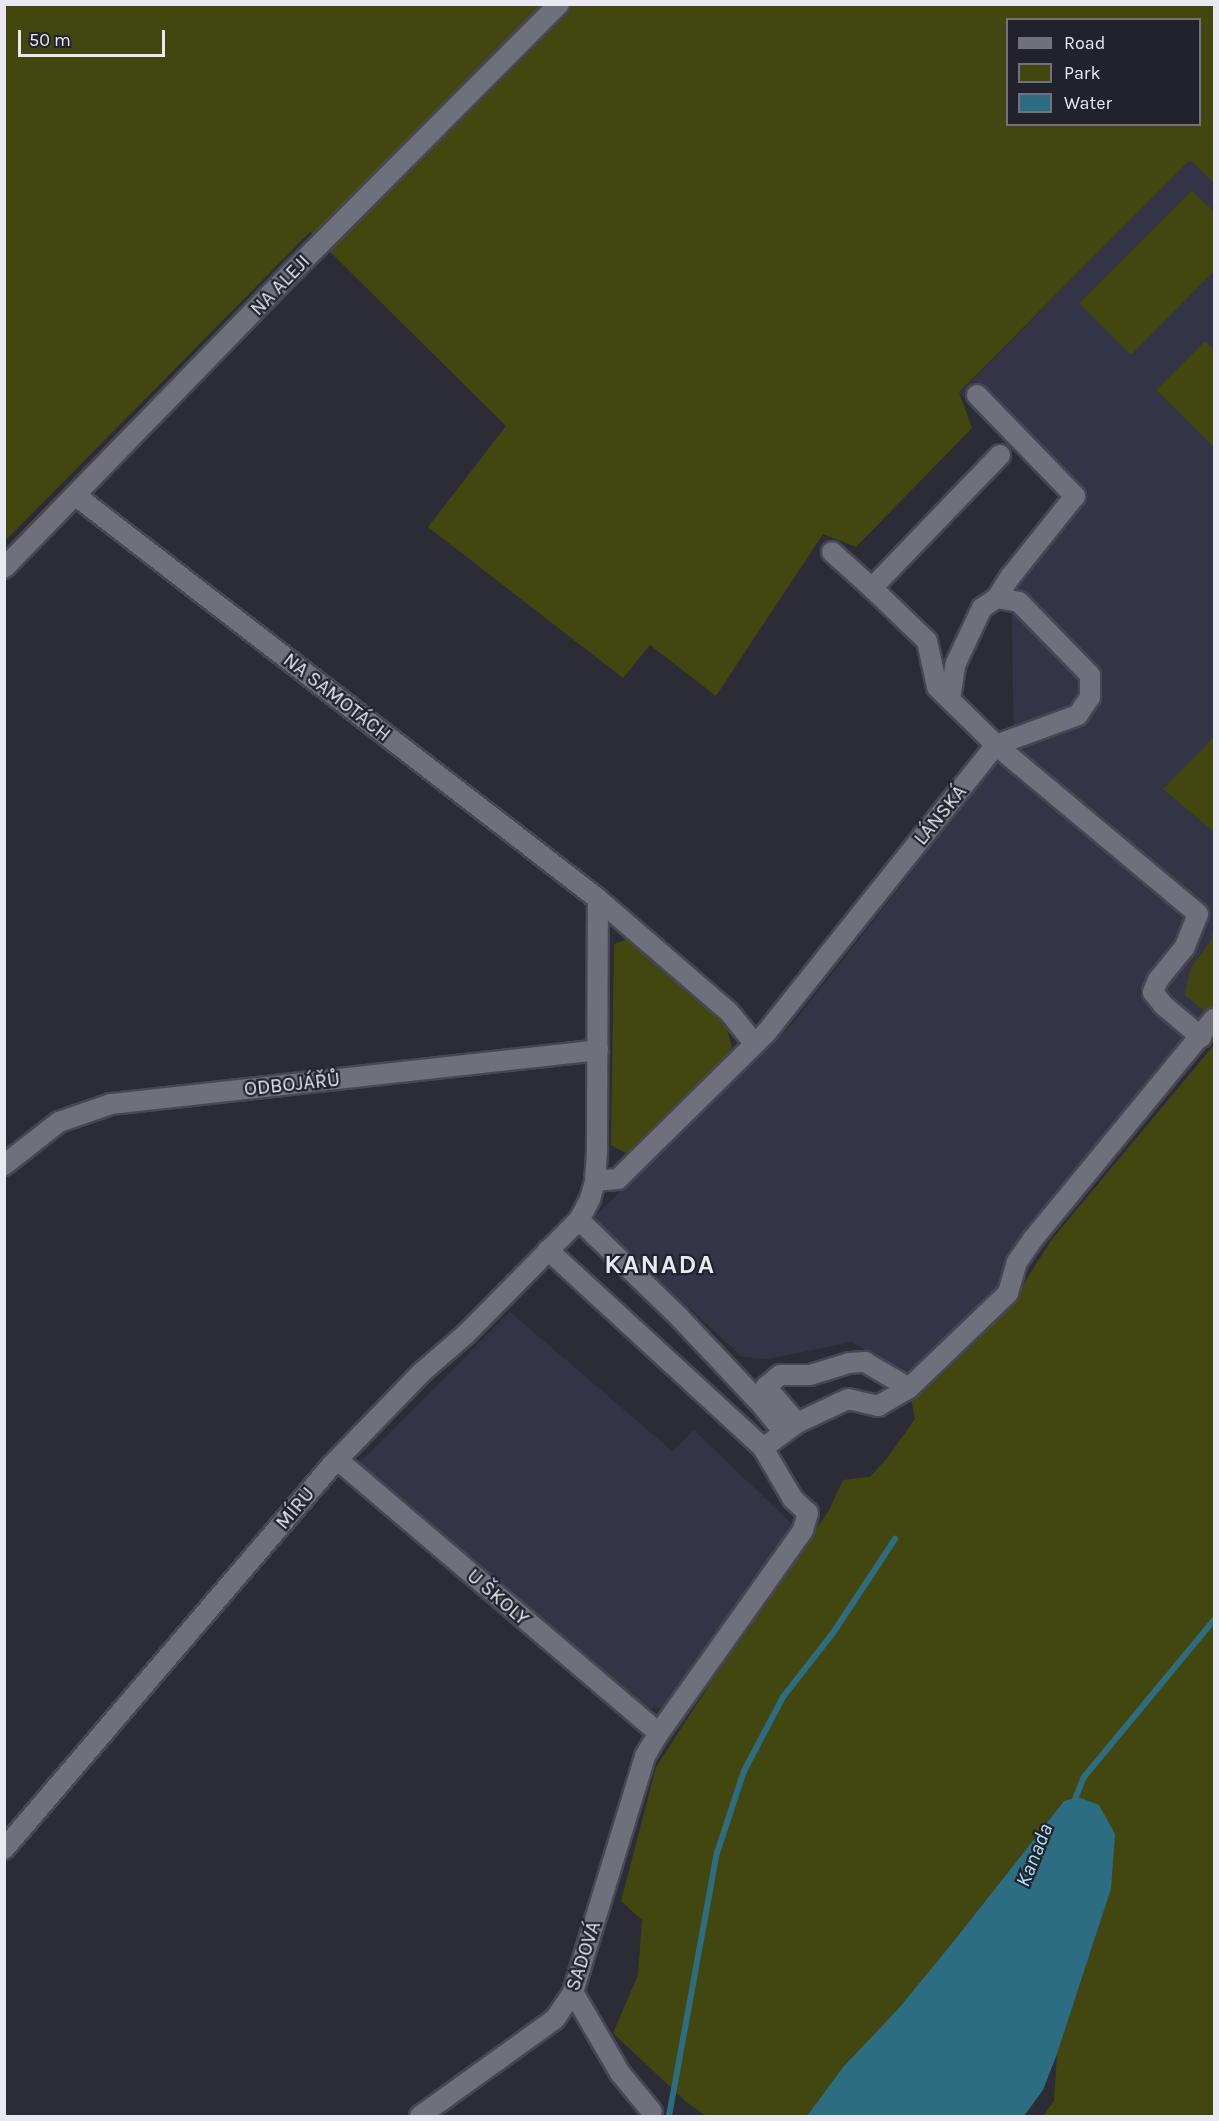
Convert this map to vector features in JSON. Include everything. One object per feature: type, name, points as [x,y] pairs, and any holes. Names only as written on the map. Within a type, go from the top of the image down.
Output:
[{"type":"street","name":"NA ALEJI","points":[[4,568],[301,263],[559,4]]},
{"type":"street","points":[[950,699],[956,663],[982,608],[997,598],[1010,577],[1075,496],[977,395]]},
{"type":"street","points":[[872,588],[1000,455]]},
{"type":"street","name":"NA SAMOTÁCH","points":[[75,495],[598,899],[729,1012],[754,1043]]},
{"type":"street","points":[[832,552],[927,642],[937,687],[996,745],[1198,914],[1184,948],[1158,980],[1153,992],[1163,1005],[1201,1037]]},
{"type":"street","points":[[996,745],[1078,715],[1090,697],[1090,675],[1019,602],[997,598]]},
{"type":"street","name":"LÁNSKÁ","points":[[595,1180],[618,1179],[766,1033],[996,745]]},
{"type":"street","points":[[595,1180],[598,899]]},
{"type":"street","points":[[548,1250],[763,1448],[790,1428],[848,1399],[878,1406],[909,1388],[1008,1293],[1017,1262],[1033,1239],[1215,1019]]},
{"type":"street","name":"ODBOJÁŘŮ","points":[[4,1165],[59,1122],[111,1104],[598,1050]]},
{"type":"street","name":"MÍRU","points":[[4,1849],[338,1460],[422,1373],[466,1334],[579,1220],[595,1180]]},
{"type":"street","points":[[579,1220],[679,1317],[761,1404],[790,1428]]},
{"type":"street","points":[[790,1428],[766,1387],[780,1375],[810,1375],[849,1363],[865,1362],[909,1388]]},
{"type":"street","name":"SADOVÁ","points":[[420,2116],[555,2019],[573,1992],[645,1756],[803,1530],[808,1514],[793,1499],[763,1448]]},
{"type":"street","name":"U ŠKOLY","points":[[338,1460],[659,1733]]},
{"type":"street","points":[[573,1992],[620,2073],[652,2112]]},
{"type":"shaded area","points":[[1190,160],[1214,183],[1214,737],[1164,789],[1214,832],[1214,923],[1211,940],[1190,969],[1211,1016],[1008,1256],[999,1291],[909,1378],[852,1342],[768,1359],[742,1357],[593,1218],[795,1021],[1014,741],[1011,584],[1077,509],[959,393]]},
{"type":"shaded area","points":[[510,1312],[672,1451],[694,1430],[794,1526],[664,1708],[642,1709],[360,1471],[360,1462]]},
{"type":"green space","points":[[5,5],[1214,5],[1214,183],[1190,160],[959,392],[972,428],[856,547],[823,534],[716,696],[650,645],[623,678],[428,527],[506,426],[310,232],[5,541]]},
{"type":"green space","points":[[1192,190],[1214,212],[1214,271],[1131,355],[1079,303]]},
{"type":"green space","points":[[1205,341],[1214,350],[1214,447],[1156,390]]},
{"type":"green space","points":[[1214,737],[1214,832],[1163,789]]},
{"type":"green space","points":[[1214,923],[1214,1019],[1185,995],[1190,969],[1211,940]]},
{"type":"green space","points":[[635,936],[723,1015],[733,1051],[627,1154],[611,1145],[614,944]]},
{"type":"green space","points":[[1214,1045],[1214,2116],[1043,2116],[1054,2101],[1057,2054],[1111,1889],[1078,1797],[1063,1802],[953,1942],[899,2008],[843,2067],[807,2116],[706,2116],[684,2100],[613,2033],[638,1975],[642,1920],[621,1901],[656,1767],[739,1639],[828,1512],[843,1480],[870,1477],[888,1457],[915,1419],[911,1399],[1015,1297],[1052,1239]]},
{"type":"water","points":[[1078,1797],[1099,1805],[1115,1834],[1111,1889],[1057,2054],[1043,2090],[1024,2116],[807,2116],[843,2067],[899,2008],[953,1942],[1064,1801]]},
{"type":"waterway","points":[[669,2116],[717,1853],[744,1771],[783,1697],[833,1633],[895,1539]]},
{"type":"waterway","name":"Kanada","points":[[1073,1804],[1084,1777],[1214,1620]]},
{"type":"district","name":"KANADA","points":[[660,1265]]}]
